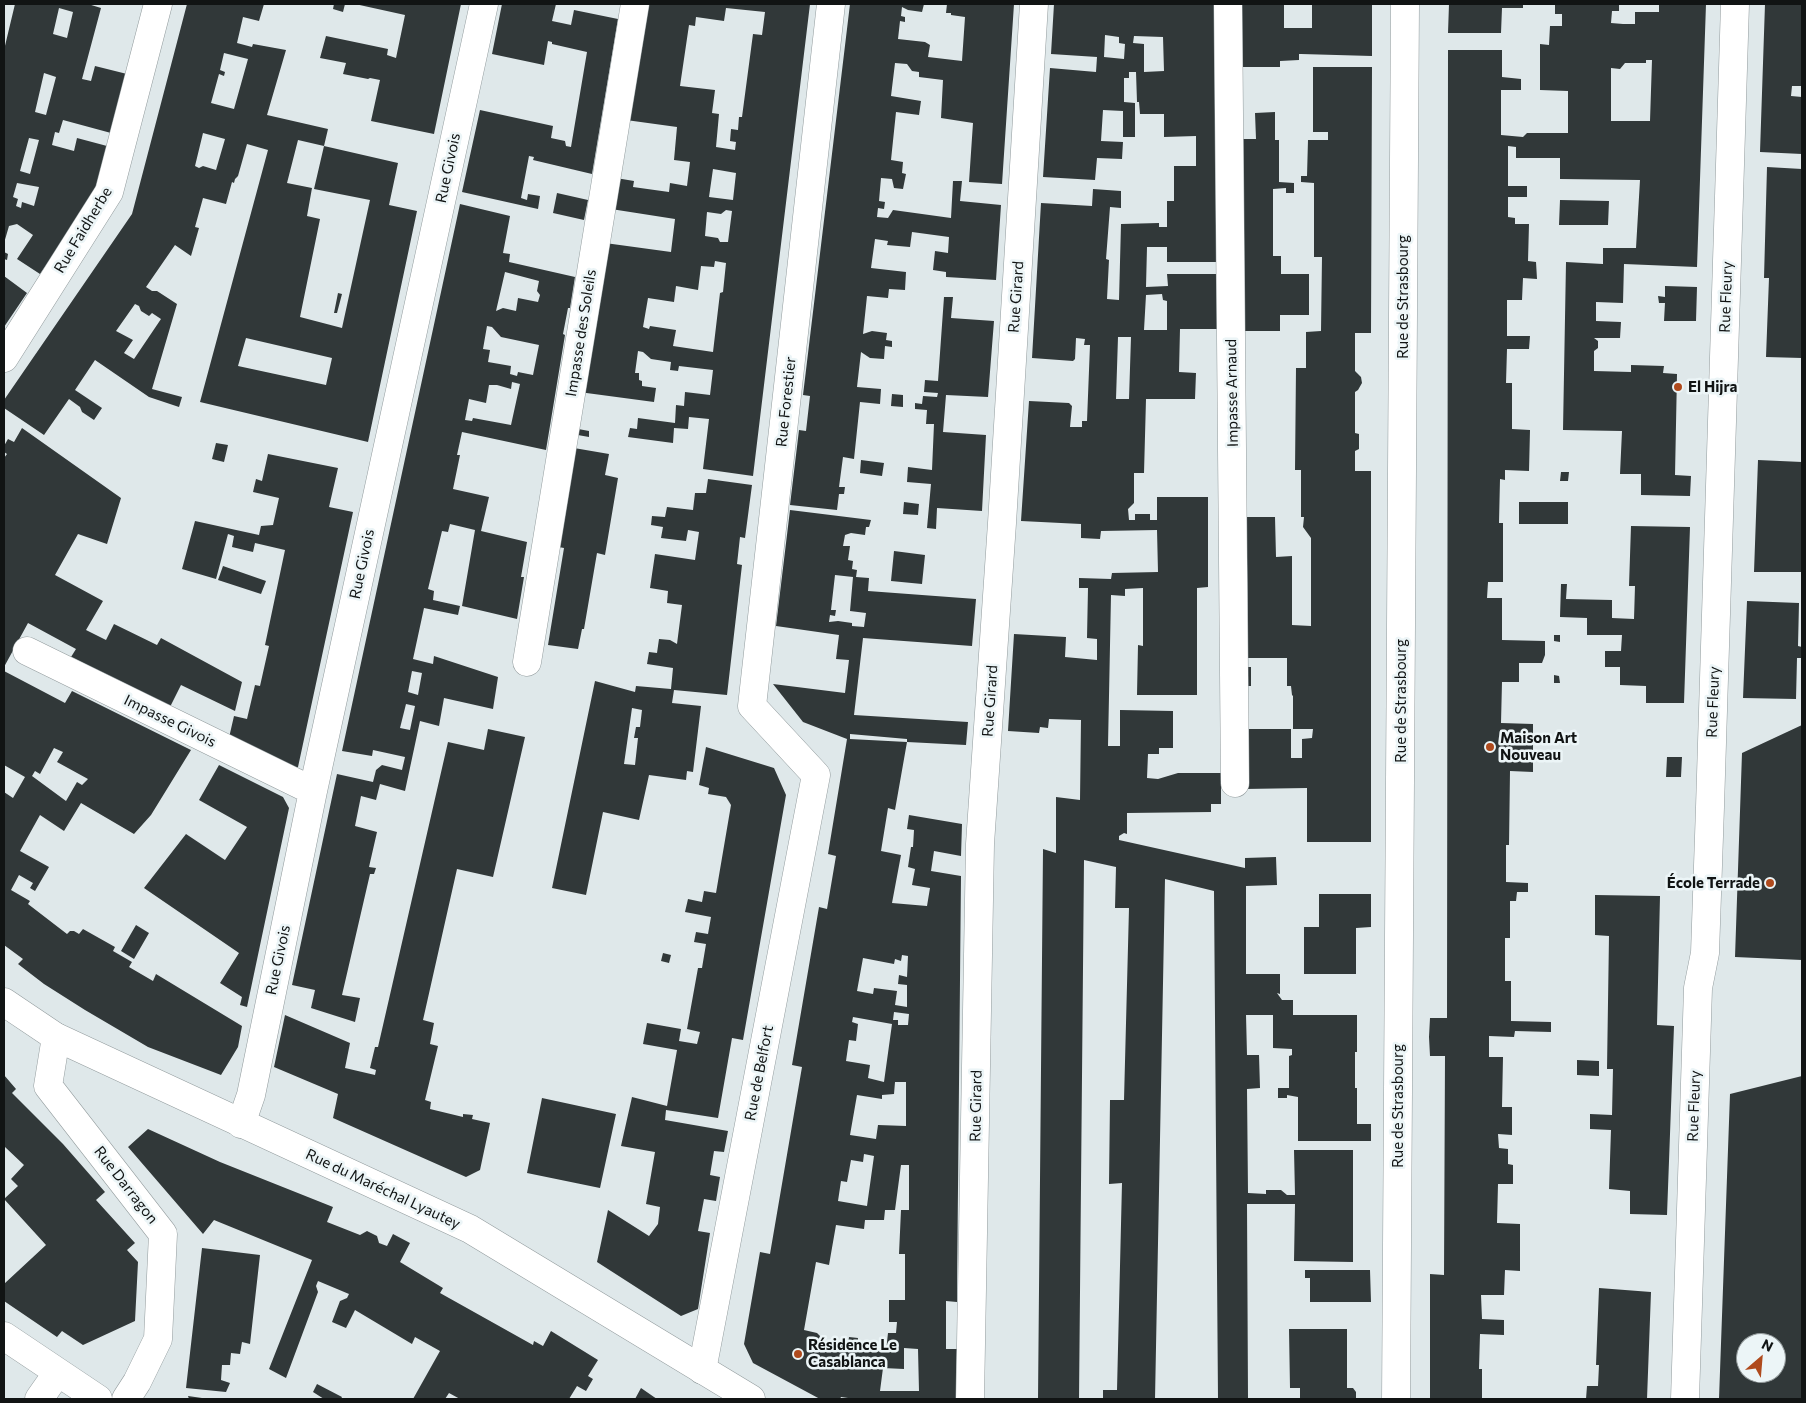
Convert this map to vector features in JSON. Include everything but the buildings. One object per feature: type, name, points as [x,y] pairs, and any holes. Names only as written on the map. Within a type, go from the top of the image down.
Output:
[{"type":"street","name":"Rue Faidherbe","points":[[4,358],[109,192],[158,4]]},
{"type":"street","name":"Rue Givois","points":[[241,1124],[250,1095],[313,791],[484,4]]},
{"type":"street","name":"Impasse des Soleils","points":[[527,662],[635,4]]},
{"type":"street","name":"Rue Forestier","points":[[816,775],[752,706],[831,4]]},
{"type":"street","name":"Rue Girard","points":[[970,1399],[980,844],[1001,543],[1034,4]]},
{"type":"street","name":"Impasse Arnaud","points":[[1228,4],[1236,783]]},
{"type":"street","name":"Rue de Strasbourg","points":[[1396,1399],[1405,4]]},
{"type":"street","name":"Rue Fleury","points":[[1685,1399],[1698,988],[1705,953],[1735,4]]},
{"type":"street","name":"Impasse Givois","points":[[27,651],[313,791]]},
{"type":"street","name":"Rue de Belfort","points":[[702,1370],[816,775]]},
{"type":"street","name":"Rue du Maréchal Lyautey","points":[[4,1002],[56,1037],[470,1229],[751,1399]]},
{"type":"street","name":"Rue Darragon","points":[[56,1037],[48,1086],[163,1234],[158,1339],[137,1382],[126,1399]]},
{"type":"street","points":[[4,1336],[98,1399]]},
{"type":"street","points":[[39,1399],[58,1372]]},
{"type":"place","name":"El Hijra","points":[[1678,387]]},
{"type":"place","name":"Maison Art Nouveau","points":[[1490,747]]},
{"type":"place","name":"École Terrade","points":[[1770,883]]},
{"type":"place","name":"Résidence Le Casablanca","points":[[798,1354]]}]
